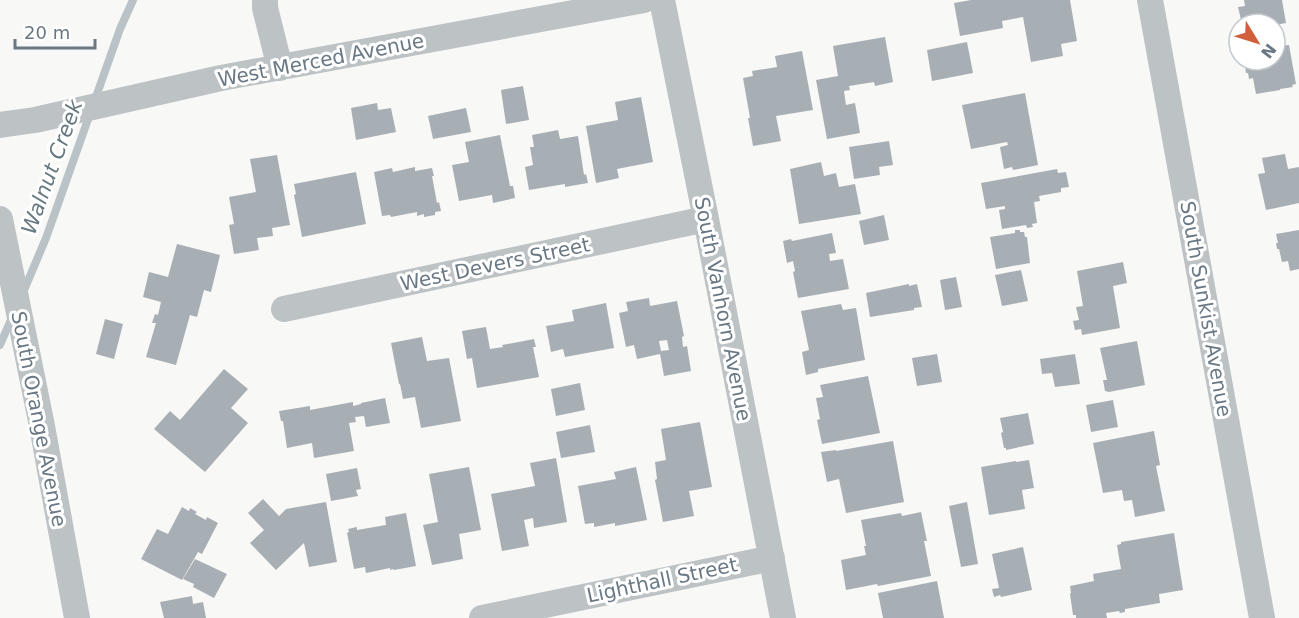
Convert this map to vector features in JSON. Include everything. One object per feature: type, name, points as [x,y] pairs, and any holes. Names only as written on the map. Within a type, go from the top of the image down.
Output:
[{"type":"street","points":[[265,0],[265,9],[280,68]]},
{"type":"street","name":"West Merced Avenue","points":[[0,125],[35,120],[221,78],[644,0]]},
{"type":"street","name":"South Vanhorn Avenue","points":[[662,0],[783,618]]},
{"type":"street","name":"South Sunkist Avenue","points":[[1150,0],[1262,618]]},
{"type":"street","name":"South Orange Avenue","points":[[0,219],[42,426],[77,618]]},
{"type":"street","name":"West Devers Street","points":[[284,309],[706,219]]},
{"type":"street","name":"Lighthall Street","points":[[482,618],[772,558]]},
{"type":"building","points":[[971,0],[1070,0],[1077,41],[1061,44],[1063,56],[1031,62],[1023,17],[1002,21],[1003,28],[960,36],[954,3]]},
{"type":"building","points":[[1244,0],[1282,0],[1284,12],[1239,12],[1238,7],[1245,6]]},
{"type":"building","points":[[885,37],[893,82],[875,86],[874,82],[849,86],[850,90],[844,91],[846,105],[855,103],[860,133],[827,139],[816,80],[838,76],[833,46]]},
{"type":"building","points":[[967,42],[973,73],[932,81],[927,50]]},
{"type":"building","points":[[1287,45],[1289,45],[1296,84],[1292,85],[1293,87],[1256,94],[1253,78],[1249,79],[1246,72],[1287,72]]},
{"type":"building","points":[[802,51],[813,110],[776,116],[781,141],[753,146],[743,78],[753,76],[752,71],[777,67],[775,56]]},
{"type":"building","points":[[523,86],[529,120],[506,124],[501,90]]},
{"type":"building","points":[[1025,93],[1038,165],[1013,170],[1012,167],[1004,169],[1000,147],[1008,145],[1007,142],[971,149],[962,105]]},
{"type":"building","points":[[641,97],[653,162],[617,169],[619,178],[596,183],[586,126],[618,120],[615,102]]},
{"type":"building","points":[[377,103],[378,110],[391,108],[396,132],[356,140],[351,108]]},
{"type":"building","points":[[466,108],[471,132],[433,139],[428,116]]},
{"type":"building","points":[[558,130],[560,139],[578,136],[584,175],[586,174],[588,183],[529,190],[525,167],[533,165],[530,147],[534,147],[532,135]]},
{"type":"building","points":[[500,135],[510,186],[513,186],[515,198],[493,203],[492,195],[459,201],[452,165],[469,162],[465,142]]},
{"type":"building","points":[[889,141],[893,165],[879,167],[880,175],[854,179],[849,147]]},
{"type":"building","points":[[1285,154],[1288,169],[1299,167],[1299,203],[1266,210],[1258,174],[1265,173],[1262,158]]},
{"type":"building","points":[[277,155],[290,225],[272,228],[273,236],[257,238],[259,250],[234,254],[229,225],[234,224],[229,197],[256,192],[250,159]]},
{"type":"building","points":[[821,162],[824,176],[836,173],[839,187],[855,184],[861,214],[799,224],[790,169]]},
{"type":"building","points":[[415,167],[415,171],[432,168],[437,203],[439,202],[441,211],[424,217],[424,214],[417,216],[417,212],[391,217],[390,215],[382,216],[374,172],[392,168],[393,172]]},
{"type":"building","points":[[1057,169],[1058,173],[1066,172],[1069,187],[1061,188],[1061,192],[1039,196],[1040,201],[1034,202],[1037,223],[1032,224],[1033,227],[1027,228],[1026,225],[1002,229],[999,210],[1005,209],[1005,206],[986,209],[981,183]]},
{"type":"building","points":[[356,172],[366,224],[302,237],[294,184]]},
{"type":"building","points":[[884,215],[889,240],[864,245],[859,221]]},
{"type":"building","points":[[1015,230],[1024,232],[1027,237],[1030,263],[996,269],[990,237],[1015,233]]},
{"type":"building","points":[[1299,230],[1299,269],[1290,271],[1288,261],[1282,262],[1279,249],[1277,249],[1276,234]]},
{"type":"building","points":[[832,233],[836,253],[829,254],[830,261],[843,259],[849,289],[798,298],[793,261],[787,263],[783,241]]},
{"type":"building","points":[[177,244],[220,255],[211,292],[204,290],[197,317],[190,315],[176,365],[146,357],[156,323],[152,323],[155,314],[158,315],[161,302],[143,297],[149,272],[168,277]]},
{"type":"building","points":[[1123,262],[1127,283],[1113,286],[1120,328],[1082,335],[1081,329],[1075,330],[1073,321],[1079,320],[1076,307],[1083,306],[1077,271]]},
{"type":"building","points":[[1021,270],[1028,301],[1002,306],[995,275]]},
{"type":"building","points":[[956,277],[962,307],[945,310],[940,280]]},
{"type":"building","points":[[909,284],[909,286],[917,284],[922,307],[870,317],[866,293]]},
{"type":"building","points":[[649,298],[650,306],[677,301],[684,336],[682,337],[683,347],[687,346],[691,371],[664,376],[660,354],[637,359],[634,345],[626,347],[619,313],[628,311],[626,302]],"holes":[[[667,340],[669,350],[661,351],[659,341]]]},
{"type":"building","points":[[606,303],[614,348],[565,357],[563,349],[551,352],[546,326],[574,321],[572,310]]},
{"type":"building","points":[[841,304],[843,310],[856,308],[865,360],[818,369],[818,372],[806,375],[802,352],[809,350],[801,311]]},
{"type":"building","points":[[105,319],[123,324],[114,359],[96,354]]},
{"type":"building","points":[[486,327],[490,349],[534,339],[536,347],[533,347],[539,377],[477,388],[472,358],[467,359],[462,331]]},
{"type":"building","points":[[422,337],[427,361],[449,358],[461,421],[421,428],[415,397],[403,399],[391,343]]},
{"type":"building","points":[[1137,341],[1145,385],[1105,391],[1103,380],[1107,380],[1100,348]]},
{"type":"building","points":[[937,354],[942,382],[917,386],[912,358]]},
{"type":"building","points":[[1075,354],[1080,384],[1055,387],[1052,373],[1042,374],[1040,359]]},
{"type":"building","points":[[224,369],[248,389],[231,408],[248,423],[205,472],[154,429],[170,411],[180,420]]},
{"type":"building","points":[[868,376],[880,433],[822,444],[817,420],[820,419],[816,398],[823,397],[820,385]]},
{"type":"building","points":[[580,383],[585,410],[556,416],[551,389]]},
{"type":"building","points":[[385,398],[390,423],[366,427],[364,416],[355,417],[356,422],[349,423],[354,451],[314,458],[312,443],[287,448],[279,411],[310,406],[310,410],[353,402],[353,406]]},
{"type":"building","points":[[1113,400],[1118,427],[1091,432],[1086,405]]},
{"type":"building","points":[[1028,413],[1034,444],[1006,450],[1000,418]]},
{"type":"building","points":[[700,422],[712,487],[689,491],[694,516],[663,522],[655,480],[657,479],[655,462],[666,460],[661,429]]},
{"type":"building","points":[[590,425],[595,452],[561,458],[556,432]]},
{"type":"building","points":[[1154,431],[1160,465],[1156,466],[1165,511],[1135,517],[1132,500],[1124,501],[1122,490],[1103,493],[1093,443]]},
{"type":"building","points":[[893,441],[904,502],[846,513],[839,479],[827,482],[821,452]]},
{"type":"building","points":[[556,458],[567,522],[534,528],[533,518],[524,520],[529,546],[502,551],[491,494],[535,486],[530,463]]},
{"type":"building","points":[[1029,460],[1034,488],[1022,490],[1025,509],[989,515],[981,467]]},
{"type":"building","points":[[469,467],[481,530],[459,534],[463,559],[432,565],[423,525],[438,522],[429,474]]},
{"type":"building","points":[[636,467],[647,520],[615,526],[615,523],[594,527],[594,523],[585,524],[578,486],[616,479],[614,472]]},
{"type":"building","points":[[357,468],[361,489],[356,490],[358,496],[331,501],[326,474]]},
{"type":"building","points":[[263,499],[279,516],[286,509],[326,502],[337,562],[309,567],[304,543],[276,570],[250,543],[264,530],[248,513]]},
{"type":"building","points":[[967,502],[978,564],[961,567],[949,506]]},
{"type":"building","points":[[182,507],[189,511],[190,508],[206,520],[207,517],[218,523],[202,554],[198,552],[182,580],[141,559],[157,529],[168,534]]},
{"type":"building","points":[[921,512],[931,576],[846,590],[841,560],[866,555],[861,520]]},
{"type":"building","points":[[406,513],[416,566],[366,573],[365,567],[354,569],[348,529],[357,527],[357,530],[386,525],[385,517]]},
{"type":"building","points":[[1174,533],[1183,590],[1159,594],[1160,603],[1125,609],[1125,612],[1120,613],[1119,611],[1106,613],[1107,618],[1076,618],[1076,615],[1073,615],[1070,586],[1094,581],[1093,574],[1121,569],[1117,545],[1121,542]]},
{"type":"building","points":[[1023,547],[1032,590],[994,597],[992,589],[999,588],[992,554]]},
{"type":"building","points":[[195,559],[227,574],[214,598],[183,579]]},
{"type":"building","points":[[937,581],[944,618],[883,618],[878,593]]},
{"type":"building","points":[[192,596],[193,604],[203,602],[206,618],[164,618],[160,602]]},
{"type":"waterway","name":"Walnut Creek","points":[[22,295],[46,238],[120,29],[133,0]]},
{"type":"waterway","name":"Walnut Creek","points":[[0,345],[13,315]]}]
